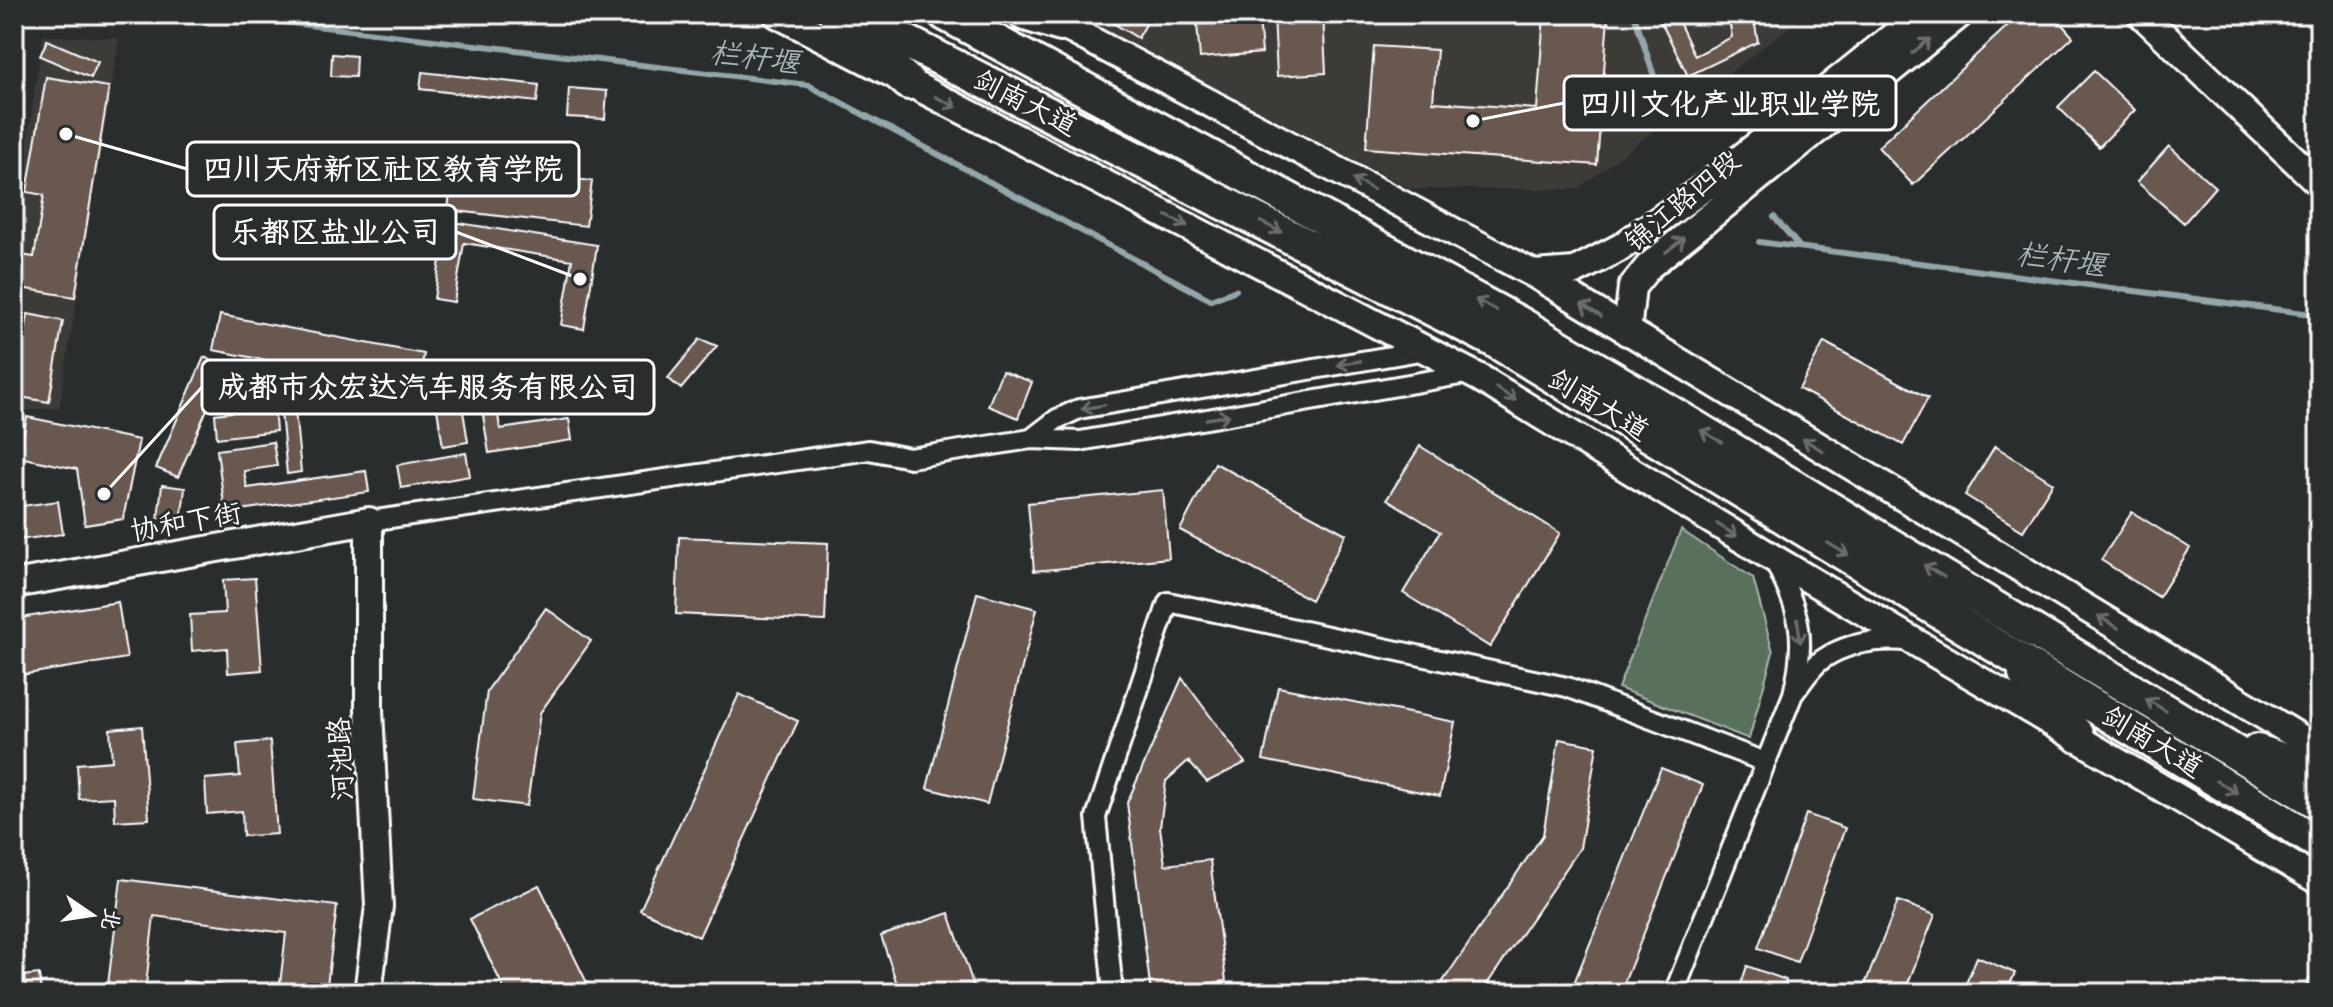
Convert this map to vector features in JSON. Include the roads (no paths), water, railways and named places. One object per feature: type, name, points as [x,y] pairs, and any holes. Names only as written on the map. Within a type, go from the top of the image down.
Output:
[{"type":"highway","points":[[831,14],[909,83]]},
{"type":"highway","name":"剑南大道","points":[[852,14],[1495,341],[2319,843]]},
{"type":"highway","name":"剑南大道","points":[[945,14],[1521,324],[2319,803]]},
{"type":"highway","points":[[1025,14],[1051,19]]},
{"type":"highway","points":[[2005,651],[2078,736]]},
{"type":"highway","points":[[2205,734],[2319,772]]},
{"type":"main road","points":[[777,14],[1472,373],[1773,558],[2319,881]]},
{"type":"main road","name":"锦江路四段","points":[[1534,274],[1575,271],[1621,247],[1705,187],[1921,14]]},
{"type":"main road","name":"锦江路四段","points":[[1627,332],[1632,287],[1649,266],[1960,14]]},
{"type":"main road","points":[[2141,14],[2319,183]]},
{"type":"main road","points":[[1051,19],[1534,274],[2319,749]]},
{"type":"main road","name":"协和下街","points":[[14,584],[369,521]]},
{"type":"main road","name":"河池路","points":[[368,993],[379,906],[369,710],[369,521]]},
{"type":"street","points":[[1031,439],[1057,419],[1079,409],[1426,350]]},
{"type":"street","points":[[369,521],[869,450],[910,458],[1031,439],[1080,441],[1472,373]]},
{"type":"street","points":[[1674,993],[1793,694],[1801,659],[1800,627],[1793,601],[1773,558]]},
{"type":"street","points":[[1113,993],[1096,817],[1168,602],[1567,687],[1765,762]]},
{"type":"street","points":[[1793,694],[1821,660],[1854,646],[1885,640],[1913,641]]},
{"type":"street","points":[[2315,993],[2319,984]]},
{"type":"waterway","name":"栏杆堰","points":[[216,14],[808,85],[1211,300],[1236,290]]},
{"type":"waterway","name":"栏杆堰","points":[[1634,14],[1670,126]]},
{"type":"waterway","name":"栏杆堰","points":[[1774,217],[1798,245]]},
{"type":"waterway","name":"栏杆堰","points":[[1759,242],[2319,315]]},
{"type":"place","name":"四川文化产业职业学院","points":[[1473,121]]},
{"type":"place","name":"四川天府新区社区教育学院","points":[[66,134]]},
{"type":"place","name":"乐都区盐业公司","points":[[580,279]]},
{"type":"place","name":"成都市众宏达汽车服务有限公司","points":[[104,494]]}]
